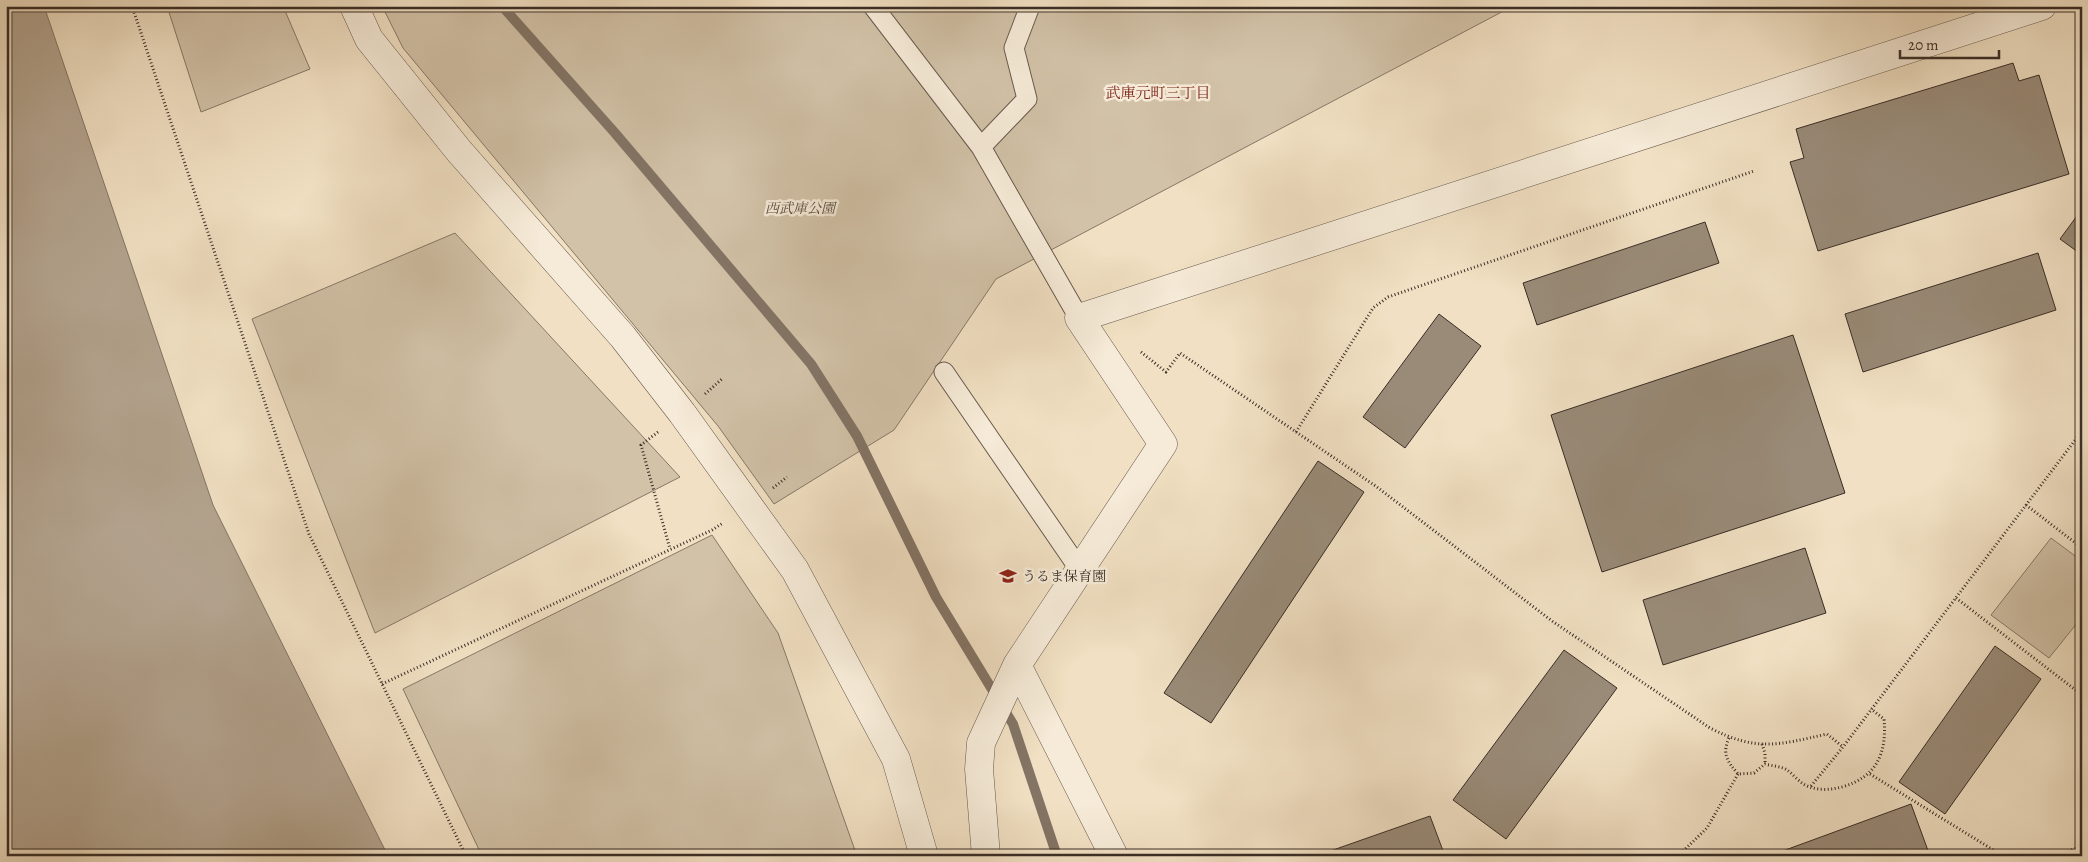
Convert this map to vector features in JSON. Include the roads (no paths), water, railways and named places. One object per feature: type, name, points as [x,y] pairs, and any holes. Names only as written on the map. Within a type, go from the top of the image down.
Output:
[{"type":"street","points":[[354,6],[369,39],[459,151],[623,337],[682,413],[796,570],[896,759],[924,856]]},
{"type":"street","points":[[986,856],[978,770],[981,743],[1017,665],[1163,444],[1079,318],[2034,8]]},
{"type":"street","points":[[1017,665],[1114,856]]},
{"type":"lane","points":[[873,6],[981,147],[1079,318]]},
{"type":"lane","points":[[981,147],[1027,99],[1014,48],[1030,6]]},
{"type":"lane","points":[[944,372],[1080,570]]},
{"type":"waterway","points":[[502,6],[615,133],[811,364],[857,436],[936,597],[1013,724],[1057,856]]},
{"type":"place","name":"うるま保育園","points":[[1008,576]]},
{"type":"district","name":"武庫元町三丁目","points":[[1158,93]]},
{"type":"park label","name":"西武庫公園","points":[[800,208]]}]
